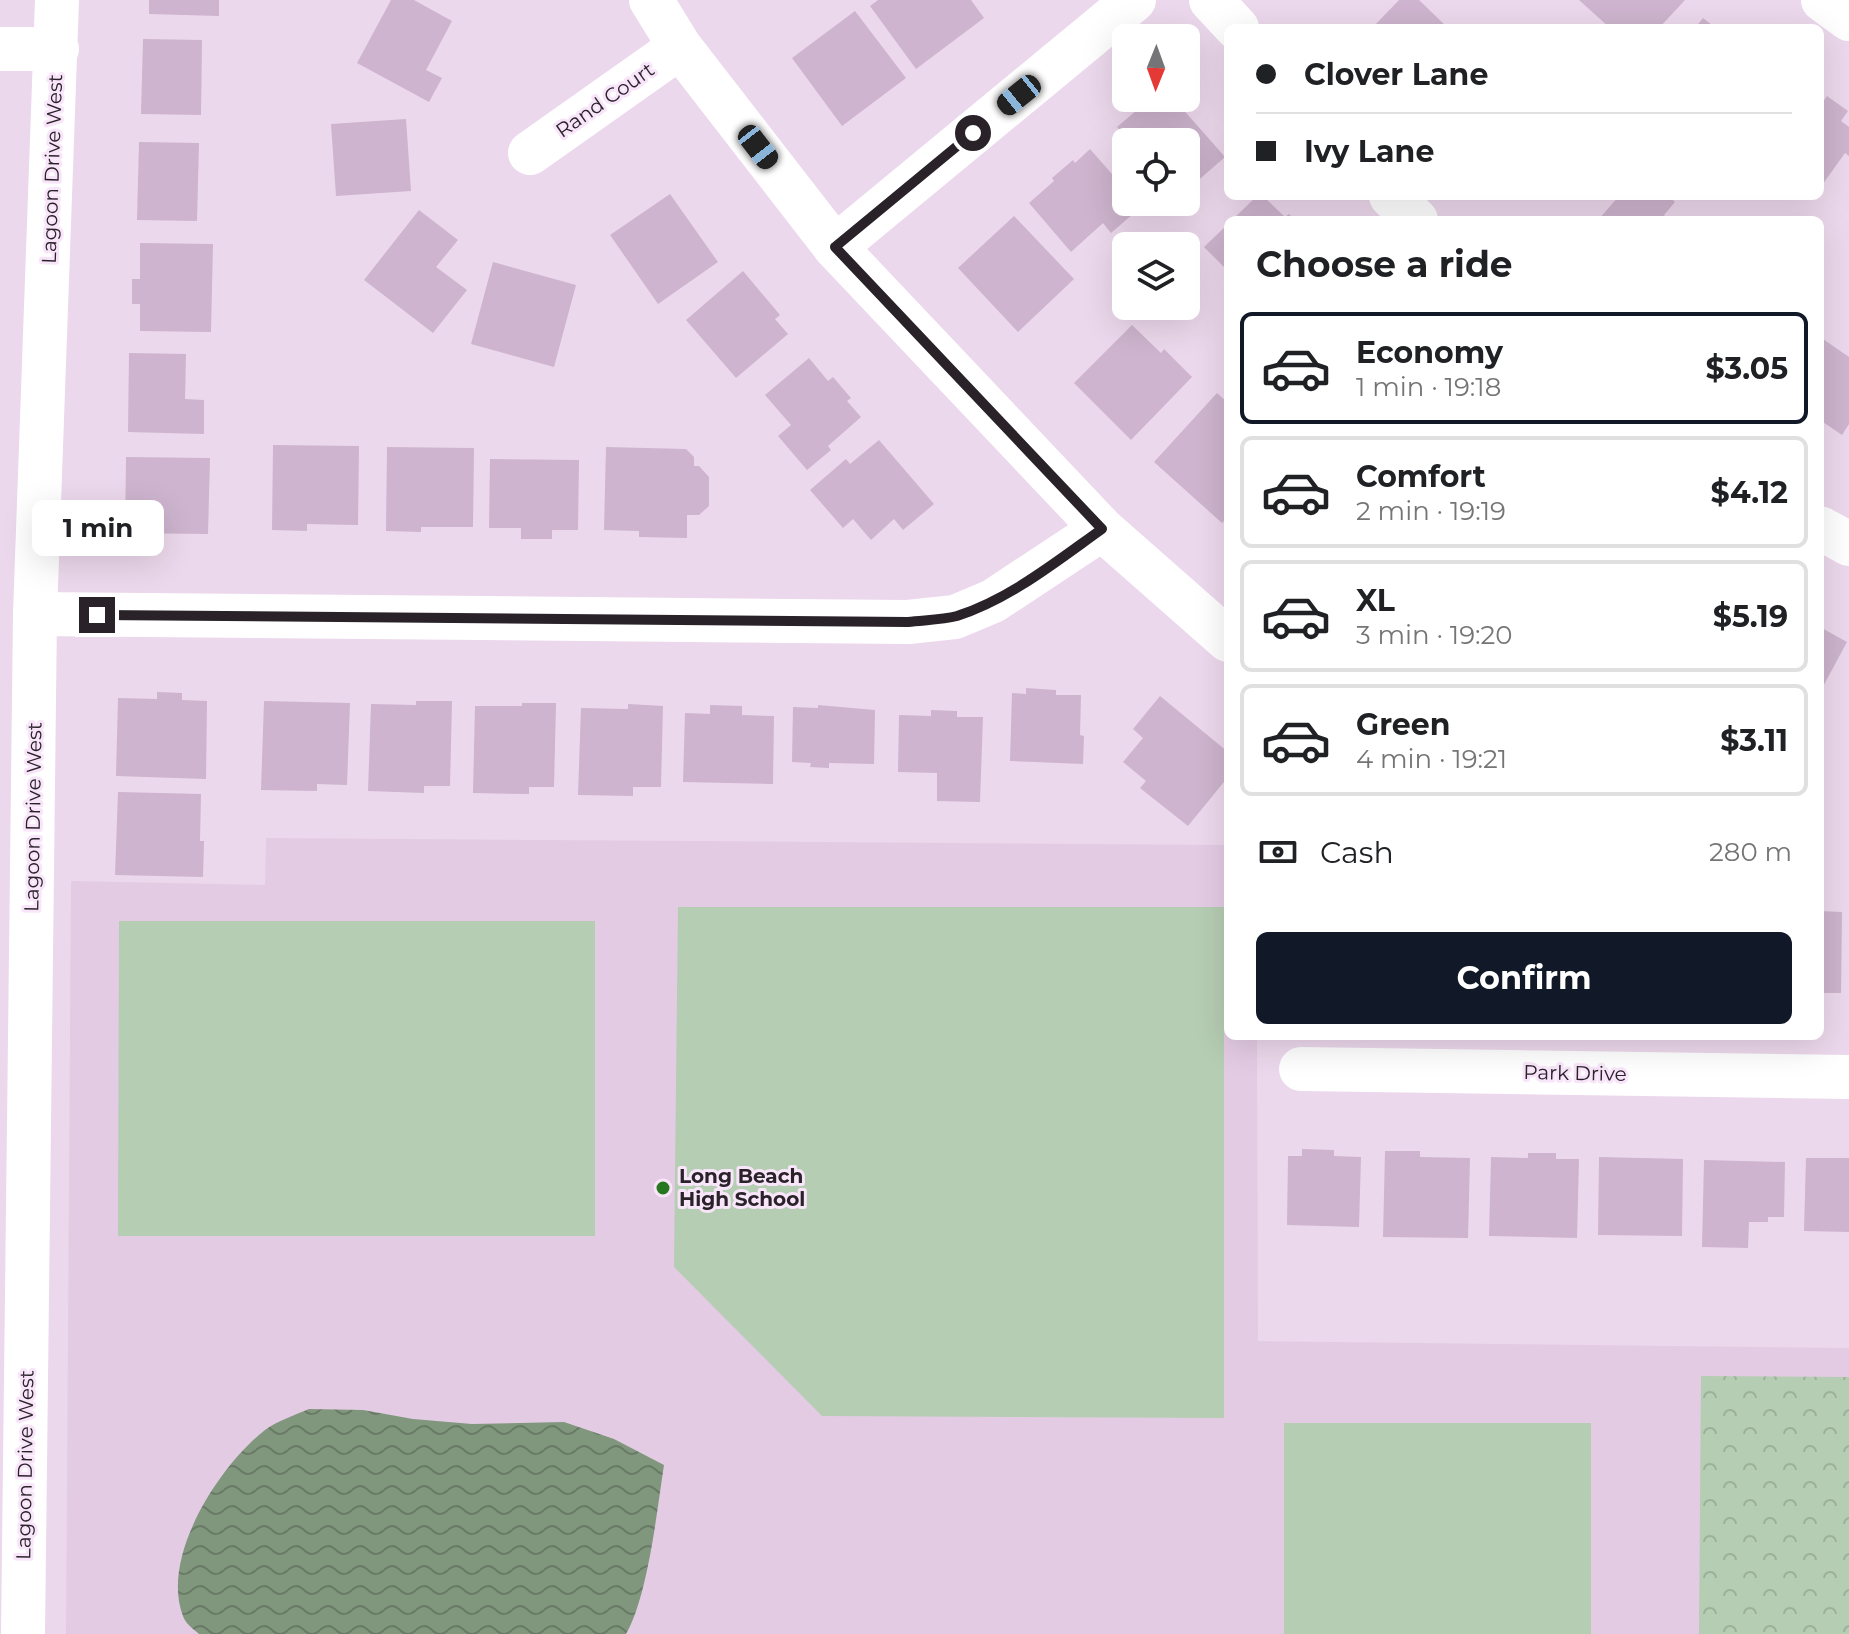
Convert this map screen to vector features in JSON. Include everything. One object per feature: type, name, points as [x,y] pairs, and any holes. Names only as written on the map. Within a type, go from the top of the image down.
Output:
[{"type":"street","name":"Lagoon Drive West","points":[[23,1634],[35,614],[57,0]]},
{"type":"street","points":[[651,0],[680,47],[835,247],[1102,529],[1224,636]]},
{"type":"street","points":[[835,247],[1134,0]]},
{"type":"street","points":[[1211,0],[1233,24]]},
{"type":"street","points":[[1823,0],[1849,19]]},
{"type":"street","name":"Rand Court","points":[[530,153],[680,47]]},
{"type":"street","points":[[0,49],[57,49]]},
{"type":"street","points":[[1395,200],[1412,216]]},
{"type":"street","points":[[35,614],[908,622],[955,617],[993,601],[1102,529]]},
{"type":"street","points":[[1824,530],[1849,544]]},
{"type":"street","name":"Park Drive","points":[[1301,1069],[1476,1054],[1849,1077]]},
{"type":"shaded area","name":"Long Beach High School","points":[[266,838],[1224,845],[1224,1040],[1257,1040],[1258,1341],[1849,1348],[1849,1634],[66,1634],[71,881],[265,885]]},
{"type":"green space","points":[[678,907],[1224,907],[1224,1418],[822,1416],[674,1267]]},
{"type":"green space","points":[[119,921],[595,921],[595,1236],[118,1236]]},
{"type":"green space","points":[[1701,1376],[1849,1377],[1849,1634],[1699,1634]]},
{"type":"green space","points":[[1284,1423],[1591,1423],[1591,1634],[1284,1634]]},
{"type":"water","points":[[309,1409],[363,1410],[413,1419],[472,1424],[564,1422],[614,1439],[664,1465],[646,1576],[626,1634],[199,1634],[184,1619],[178,1593],[180,1567],[198,1514],[213,1489],[247,1446],[270,1427]]},
{"type":"building","points":[[149,0],[219,0],[219,16],[149,14]]},
{"type":"building","points":[[391,0],[414,0],[452,21],[426,70],[442,78],[429,102],[357,63]]},
{"type":"building","points":[[878,0],[971,0],[984,18],[916,69],[870,6]]},
{"type":"building","points":[[1399,0],[1419,0],[1444,24],[1376,24]]},
{"type":"building","points":[[1579,0],[1685,0],[1663,24],[1606,24]]},
{"type":"building","points":[[855,11],[906,78],[842,126],[792,58]]},
{"type":"building","points":[[143,39],[202,40],[201,115],[141,114]]},
{"type":"building","points":[[1827,96],[1848,111],[1841,121],[1849,127],[1849,156],[1845,153],[1824,182],[1824,100]]},
{"type":"building","points":[[1135,112],[1185,112],[1199,128],[1118,128]]},
{"type":"building","points":[[406,119],[411,191],[336,196],[331,124]]},
{"type":"building","points":[[1200,129],[1224,156],[1200,179]]},
{"type":"building","points":[[139,142],[199,143],[197,221],[137,220]]},
{"type":"building","points":[[1090,149],[1112,174],[1112,216],[1131,216],[1111,233],[1103,223],[1071,252],[1029,203],[1054,181],[1052,178],[1073,160],[1075,163]]},
{"type":"building","points":[[670,194],[718,262],[658,304],[610,235]]},
{"type":"building","points":[[1253,200],[1267,200],[1284,216],[1236,216]]},
{"type":"building","points":[[1616,200],[1675,202],[1665,216],[1602,216]]},
{"type":"building","points":[[419,210],[458,240],[436,267],[467,290],[433,333],[364,280]]},
{"type":"building","points":[[1014,216],[1074,279],[1018,332],[958,268]]},
{"type":"building","points":[[1224,228],[1224,267],[1204,247]]},
{"type":"building","points":[[140,243],[213,244],[211,332],[140,331],[140,304],[132,304],[132,279],[140,279]]},
{"type":"building","points":[[493,262],[576,285],[554,367],[471,344]]},
{"type":"building","points":[[743,271],[780,315],[775,319],[788,334],[736,378],[686,320]]},
{"type":"building","points":[[1132,325],[1161,353],[1164,349],[1192,377],[1131,440],[1074,383]]},
{"type":"building","points":[[1824,340],[1849,357],[1849,424],[1842,435],[1824,423]]},
{"type":"building","points":[[129,353],[186,354],[185,399],[204,400],[204,434],[128,432]]},
{"type":"building","points":[[809,358],[828,381],[833,377],[851,398],[847,401],[861,417],[828,446],[831,450],[807,470],[778,436],[791,425],[765,395]]},
{"type":"building","points":[[1217,393],[1224,399],[1222,523],[1154,462]]},
{"type":"building","points":[[879,440],[934,504],[903,530],[894,519],[871,540],[853,519],[843,528],[810,490],[846,459],[850,464]]},
{"type":"building","points":[[273,445],[359,446],[358,525],[307,524],[307,531],[272,530]]},
{"type":"building","points":[[387,447],[474,448],[473,527],[421,527],[421,532],[386,531]]},
{"type":"building","points":[[606,447],[686,449],[694,457],[694,466],[699,466],[709,477],[709,506],[699,515],[687,515],[687,538],[639,537],[639,531],[604,530]]},
{"type":"building","points":[[126,457],[210,458],[208,534],[125,533]]},
{"type":"building","points":[[490,459],[579,460],[578,530],[552,530],[552,539],[521,539],[521,528],[489,528]]},
{"type":"building","points":[[1824,629],[1847,642],[1824,685]]},
{"type":"building","points":[[1026,688],[1056,690],[1056,695],[1081,695],[1083,764],[1010,761],[1012,693],[1026,694]]},
{"type":"building","points":[[157,692],[182,693],[182,700],[207,701],[206,779],[116,776],[118,698],[157,699]]},
{"type":"building","points":[[1160,696],[1224,749],[1224,782],[1188,826],[1140,788],[1146,781],[1123,762],[1143,738],[1133,729]]},
{"type":"building","points":[[264,701],[350,703],[347,785],[317,784],[317,791],[261,790]]},
{"type":"building","points":[[416,701],[452,701],[450,786],[424,786],[424,793],[368,791],[371,704],[416,705]]},
{"type":"building","points":[[522,703],[556,703],[554,787],[529,787],[529,794],[473,793],[475,706],[522,706]]},
{"type":"building","points":[[628,704],[663,706],[661,787],[633,787],[633,796],[578,795],[581,708],[628,709]]},
{"type":"building","points":[[710,705],[742,706],[742,715],[774,716],[773,784],[683,782],[685,713],[710,714]]},
{"type":"building","points":[[818,705],[875,710],[874,764],[829,763],[829,768],[792,762],[793,707],[818,708]]},
{"type":"building","points":[[931,710],[957,711],[957,717],[983,717],[980,802],[937,801],[937,773],[898,772],[899,715],[931,716]]},
{"type":"building","points":[[118,792],[201,794],[203,877],[115,875]]},
{"type":"building","points":[[1824,911],[1842,912],[1841,993],[1824,993]]},
{"type":"building","points":[[1302,1149],[1334,1150],[1334,1156],[1361,1157],[1359,1227],[1287,1225],[1288,1156],[1302,1156]]},
{"type":"building","points":[[1385,1151],[1420,1151],[1420,1157],[1470,1158],[1468,1238],[1383,1237]]},
{"type":"building","points":[[1528,1153],[1556,1153],[1556,1159],[1579,1159],[1577,1238],[1489,1236],[1491,1157],[1528,1158]]},
{"type":"building","points":[[1599,1157],[1683,1159],[1682,1236],[1598,1235]]},
{"type":"building","points":[[1806,1158],[1849,1158],[1849,1232],[1804,1231]]},
{"type":"building","points":[[1704,1160],[1785,1162],[1784,1217],[1768,1217],[1768,1222],[1749,1222],[1748,1248],[1702,1247]]},
{"type":"place","name":"Long Beach High School","points":[[663,1188]]},
{"type":"route","points":[[97,615],[908,622],[955,617],[993,601],[1102,529],[835,247],[973,133]]}]
